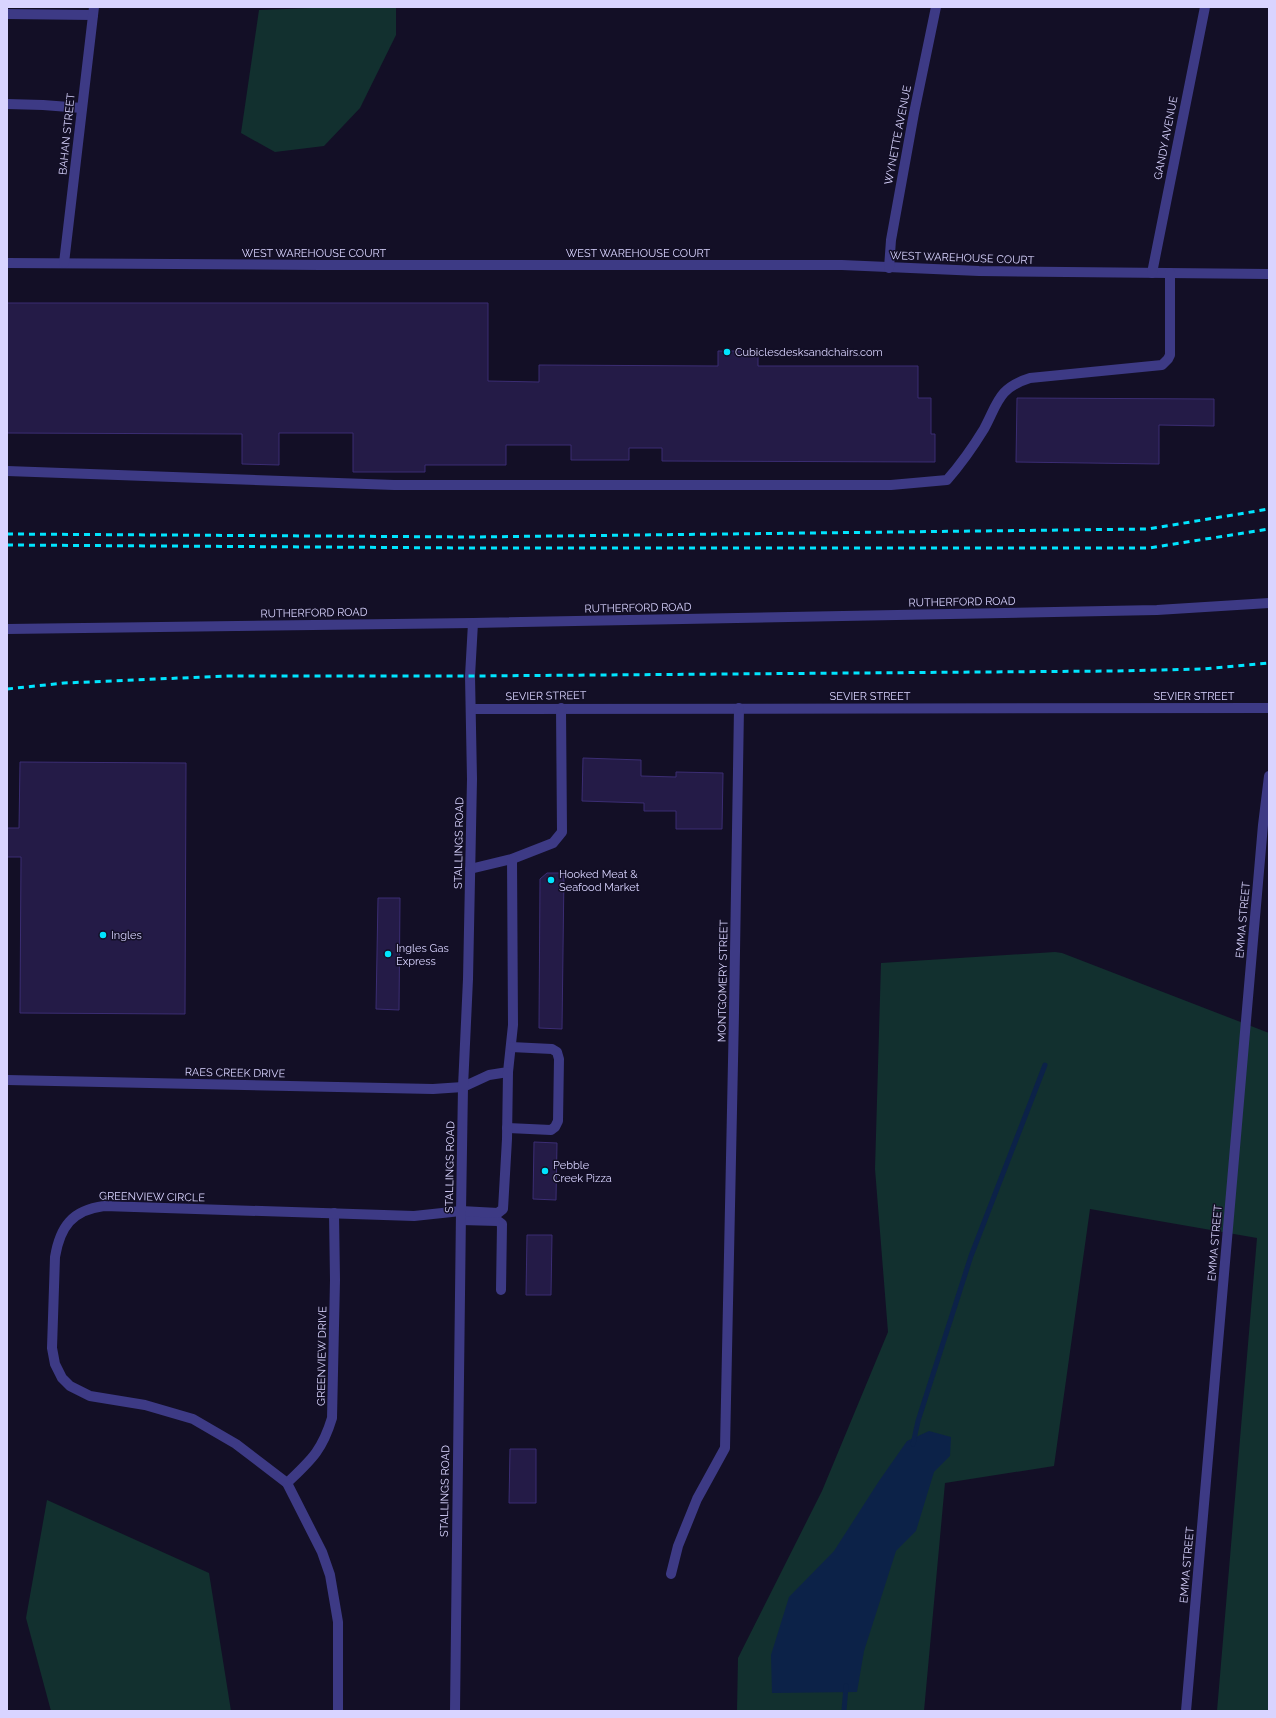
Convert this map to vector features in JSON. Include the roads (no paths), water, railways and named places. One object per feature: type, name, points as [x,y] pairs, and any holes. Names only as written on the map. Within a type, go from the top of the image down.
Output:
[{"type":"street","name":"WYNETTE AVENUE","points":[[888,268],[891,240],[911,128],[936,7]]},
{"type":"street","name":"GANDY AVENUE","points":[[1152,273],[1205,7]]},
{"type":"street","points":[[7,14],[93,11]]},
{"type":"street","name":"BAHAN STREET","points":[[64,263],[93,11]]},
{"type":"street","points":[[7,104],[82,108]]},
{"type":"street","name":"WEST WAREHOUSE COURT","points":[[7,263],[322,265],[842,265],[979,272],[1269,274]]},
{"type":"street","points":[[7,471],[394,485],[891,485],[947,480],[959,466],[984,427],[998,399],[1006,390],[1017,382],[1030,378],[1162,365],[1170,355],[1170,273]]},
{"type":"street","name":"RUTHERFORD ROAD","points":[[7,629],[473,623],[1149,610],[1269,603]]},
{"type":"street","name":"STALLINGS ROAD","points":[[455,1711],[463,1087],[468,979],[472,779],[470,676],[473,623]]},
{"type":"street","points":[[470,869],[512,859],[553,843],[562,832],[561,708]]},
{"type":"street","name":"MONTGOMERY STREET","points":[[672,1574],[678,1546],[697,1499],[725,1448],[734,1013],[738,708]]},
{"type":"street","name":"SEVIER STREET","points":[[471,709],[1269,708]]},
{"type":"street","name":"EMMA STREET","points":[[1186,1711],[1263,825],[1269,776]]},
{"type":"street","points":[[461,1216],[498,1213],[503,1209],[508,1072],[513,1025],[512,859]]},
{"type":"street","points":[[507,1128],[552,1130],[555,1128],[558,1121],[559,1059],[557,1052],[552,1049],[511,1047]]},
{"type":"street","points":[[463,1087],[489,1075],[508,1072]]},
{"type":"street","name":"RAES CREEK DRIVE","points":[[7,1080],[425,1089],[463,1087]]},
{"type":"street","name":"GREENVIEW CIRCLE","points":[[338,1711],[338,1622],[331,1582],[322,1552],[287,1483],[236,1444],[193,1420],[146,1405],[90,1396],[70,1386],[62,1378],[55,1364],[52,1348],[56,1250],[63,1229],[69,1222],[83,1212],[96,1207],[461,1216]]},
{"type":"street","name":"GREENVIEW DRIVE","points":[[287,1483],[319,1450],[327,1435],[332,1418],[336,1280],[334,1213]]},
{"type":"street","points":[[461,1216],[498,1221],[502,1224],[501,1290]]},
{"type":"water","points":[[929,1431],[951,1437],[950,1456],[934,1472],[916,1531],[896,1551],[864,1651],[857,1692],[772,1693],[771,1655],[789,1597],[834,1551],[879,1481],[907,1441]]},
{"type":"waterway","points":[[913,1444],[918,1421],[971,1256],[1045,1065]]},
{"type":"waterway","points":[[844,1711],[846,1686]]},
{"type":"railway","points":[[7,534],[471,537],[1148,529],[1269,509]]},
{"type":"railway","points":[[7,545],[472,548],[1149,548],[1269,529]]},
{"type":"railway","points":[[7,689],[64,683],[227,676],[470,676],[1113,671],[1203,669],[1269,663]]},
{"type":"place","name":"Cubiclesdesksandchairs.com","points":[[727,352]]},
{"type":"place","name":"Hooked Meat & Seafood Market","points":[[551,880]]},
{"type":"place","name":"Ingles","points":[[103,935]]},
{"type":"place","name":"Ingles Gas Express","points":[[388,954]]},
{"type":"place","name":"Pebble Creek Pizza","points":[[545,1171]]}]
